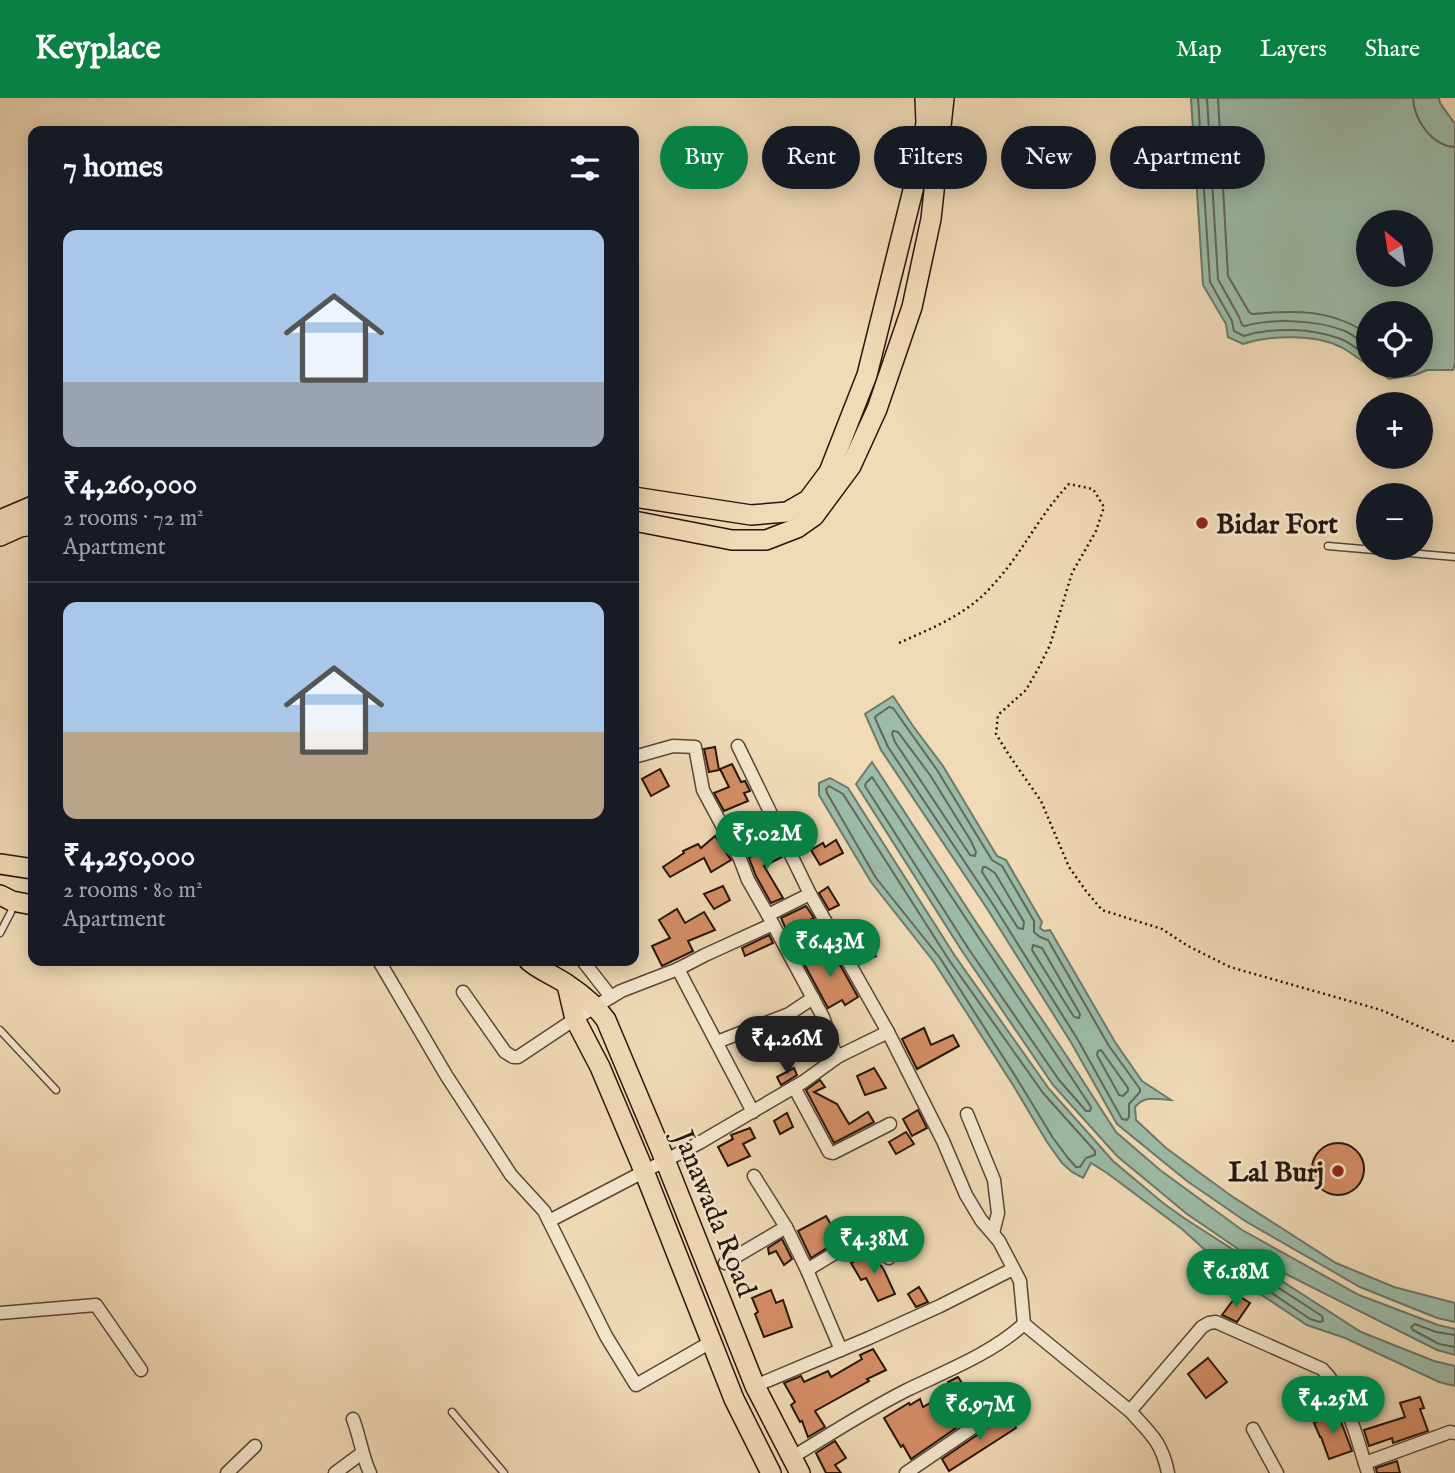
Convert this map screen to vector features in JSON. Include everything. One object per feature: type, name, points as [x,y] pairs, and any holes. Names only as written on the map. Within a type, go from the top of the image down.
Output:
[{"type":"main road","points":[[639,499],[751,515],[787,512],[808,499],[829,472],[867,375],[922,154],[926,122],[925,98]]},
{"type":"main road","points":[[639,522],[732,540],[766,540],[797,528],[814,516],[850,466],[877,410],[912,307],[928,232],[944,98]]},
{"type":"main road","points":[[857,402],[877,410]]},
{"type":"main road","points":[[0,520],[28,508]]},
{"type":"main road","points":[[0,537],[28,526]]},
{"type":"main road","points":[[0,864],[28,868]]},
{"type":"main road","points":[[6,898],[28,904]]},
{"type":"main road","name":"Janawada Road","points":[[535,966],[603,1002],[606,1020],[755,1386],[795,1466]]},
{"type":"main road","name":"Janawada Road","points":[[568,985],[575,1019],[600,1068],[644,1171],[734,1399],[771,1473]]},
{"type":"street","points":[[639,756],[673,746],[695,747],[703,790],[740,859],[748,880],[823,1017],[839,1056]]},
{"type":"street","points":[[738,746],[810,894],[888,1032],[943,1141],[966,1195],[981,1220],[999,1241],[1020,1281],[1024,1324],[1130,1411],[1159,1445],[1165,1456],[1168,1473]]},
{"type":"street","points":[[463,992],[505,1052],[513,1058],[519,1057],[621,991],[678,970],[770,920],[810,894]]},
{"type":"street","points":[[382,966],[446,1075],[511,1175],[544,1211],[606,1336],[636,1385],[710,1342]]},
{"type":"street","points":[[585,966],[603,1002]]},
{"type":"street","points":[[678,970],[753,1112]]},
{"type":"street","points":[[717,1042],[789,1014],[813,998]]},
{"type":"street","points":[[549,1221],[699,1143],[794,1087],[839,1056],[888,1032]]},
{"type":"street","points":[[794,1087],[829,1152],[833,1153],[890,1124]]},
{"type":"street","points":[[967,1114],[994,1180],[998,1213],[993,1233]]},
{"type":"street","points":[[754,1176],[786,1227],[841,1350]]},
{"type":"street","points":[[724,1263],[786,1227]]},
{"type":"street","points":[[807,1270],[865,1236],[889,1258]]},
{"type":"street","points":[[755,1386],[940,1306],[1013,1269]]},
{"type":"street","points":[[0,1313],[96,1305],[141,1370]]},
{"type":"street","points":[[1130,1411],[1202,1327],[1216,1322],[1321,1369],[1336,1384],[1367,1468],[1450,1432],[1455,1433]]},
{"type":"street","points":[[795,1466],[894,1398],[958,1366],[1012,1335],[1024,1324]]},
{"type":"street","points":[[906,1473],[1003,1407]]},
{"type":"street","points":[[353,1419],[370,1473]]},
{"type":"street","points":[[1253,1429],[1277,1473]]},
{"type":"street","points":[[228,1473],[255,1446]]},
{"type":"street","points":[[335,1473],[362,1453]]},
{"type":"lane","points":[[1328,547],[1455,557]]},
{"type":"lane","points":[[0,933],[11,912],[6,898]]},
{"type":"lane","points":[[0,1030],[55,1090]]},
{"type":"lane","points":[[452,1412],[504,1473]]},
{"type":"path","points":[[899,643],[945,622],[975,602],[1004,571],[1053,501],[1069,484],[1093,489],[1104,507],[1096,531],[1072,573],[1050,645],[1026,690],[998,715],[996,734],[1041,801],[1069,867],[1102,910],[1161,929],[1230,967],[1381,1010],[1455,1042]]},
{"type":"water","points":[[1191,98],[1439,98],[1455,124],[1453,370],[1433,370],[1433,301],[1356,301],[1356,357],[1341,347],[1306,338],[1279,338],[1243,344],[1228,337],[1226,324],[1203,285],[1197,189],[1265,189],[1265,126],[1193,126]]},
{"type":"water","points":[[893,696],[943,766],[997,856],[1006,860],[1042,922],[1040,928],[1044,931],[1050,930],[1115,1042],[1142,1081],[1171,1100],[1151,1099],[1139,1103],[1135,1107],[1136,1120],[1166,1148],[1230,1195],[1336,1263],[1394,1287],[1455,1303],[1455,1322],[1437,1318],[1360,1287],[1245,1221],[1187,1181],[1117,1124],[1072,1044],[988,910],[881,750],[865,714]]},
{"type":"water","points":[[872,762],[1116,1132],[1160,1170],[1242,1230],[1359,1295],[1455,1329],[1455,1355],[1437,1350],[1244,1253],[1187,1214],[1117,1156],[1053,1085],[962,951],[856,784]]},
{"type":"water","points":[[830,778],[848,788],[955,956],[1049,1089],[1113,1161],[1184,1218],[1361,1332],[1434,1361],[1455,1366],[1455,1386],[1439,1382],[1345,1338],[1307,1325],[1236,1278],[1182,1229],[1107,1173],[1091,1163],[1083,1178],[1062,1163],[934,962],[871,882],[819,795],[819,783]]},
{"type":"building","points":[[715,747],[719,770],[709,772],[704,749]]},
{"type":"building","points":[[732,764],[741,782],[745,781],[750,791],[744,793],[748,801],[724,811],[714,793],[729,787],[720,769]]},
{"type":"building","points":[[660,769],[669,786],[651,796],[642,779]]},
{"type":"building","points":[[715,836],[731,860],[711,872],[704,858],[670,877],[663,867],[684,853],[683,851],[698,844],[701,848]]},
{"type":"building","points":[[836,840],[843,853],[820,865],[811,850],[823,843],[825,847]]},
{"type":"building","points":[[776,843],[782,857],[764,866],[783,898],[771,903],[749,858]]},
{"type":"building","points":[[723,886],[730,900],[714,909],[704,894]]},
{"type":"building","points":[[828,887],[839,905],[829,910],[819,893]]},
{"type":"building","points":[[806,906],[814,918],[789,931],[789,936],[781,918]]},
{"type":"building","points":[[677,909],[685,923],[704,912],[715,930],[688,941],[693,951],[662,966],[652,946],[670,938],[659,920]]},
{"type":"building","points":[[860,930],[876,956],[860,964],[845,939]]},
{"type":"building","points":[[769,935],[773,943],[745,956],[742,948]]},
{"type":"building","points":[[830,947],[858,997],[845,1005],[842,1000],[828,1008],[803,962]]},
{"type":"building","points":[[924,1028],[931,1045],[953,1035],[959,1046],[917,1069],[902,1039]]},
{"type":"building","points":[[794,1068],[797,1075],[781,1085],[777,1077]]},
{"type":"building","points":[[874,1068],[886,1088],[865,1095],[857,1076]]},
{"type":"building","points":[[820,1080],[825,1087],[814,1092],[837,1104],[849,1124],[868,1112],[874,1122],[834,1143],[806,1090]]},
{"type":"building","points":[[918,1110],[927,1128],[912,1136],[903,1119]]},
{"type":"building","points":[[787,1113],[793,1127],[780,1134],[774,1121]]},
{"type":"building","points":[[750,1128],[755,1138],[743,1144],[750,1156],[728,1166],[718,1147],[733,1139],[731,1135]]},
{"type":"building","points":[[906,1132],[914,1144],[896,1154],[889,1142]]},
{"type":"building","name":"Lal Burj","points":[[1338,1143],[1357,1150],[1364,1169],[1357,1188],[1338,1195],[1319,1188],[1312,1169],[1319,1150]]},
{"type":"building","points":[[826,1216],[833,1228],[846,1218],[852,1231],[842,1235],[844,1237],[811,1258],[798,1231]]},
{"type":"building","points":[[782,1239],[792,1259],[784,1265],[776,1251],[769,1254],[768,1248]]},
{"type":"building","points":[[872,1253],[884,1270],[895,1294],[878,1301],[866,1278],[861,1280],[851,1263]]},
{"type":"building","points":[[919,1287],[928,1302],[916,1307],[908,1294]]},
{"type":"building","points":[[771,1290],[776,1303],[783,1300],[792,1327],[764,1337],[752,1298]]},
{"type":"building","points":[[1237,1295],[1250,1303],[1237,1322],[1222,1315]]},
{"type":"building","points":[[873,1349],[886,1370],[815,1411],[825,1427],[808,1437],[802,1421],[800,1422],[791,1405],[795,1402],[784,1383],[801,1376],[804,1382],[828,1371],[831,1377],[862,1359],[860,1355]]},
{"type":"building","points":[[1208,1358],[1227,1382],[1206,1398],[1188,1374]]},
{"type":"building","points":[[958,1377],[970,1395],[981,1389],[991,1404],[911,1459],[884,1418],[920,1399],[923,1407],[952,1390],[948,1382]]},
{"type":"building","points":[[1420,1397],[1424,1408],[1420,1409],[1428,1431],[1393,1443],[1392,1438],[1369,1446],[1364,1430],[1405,1417],[1400,1403]]},
{"type":"building","points":[[1337,1411],[1352,1451],[1329,1459],[1314,1423]]},
{"type":"building","points":[[1008,1414],[1016,1428],[949,1471],[942,1459]]},
{"type":"building","points":[[835,1441],[846,1458],[835,1465],[841,1473],[826,1473],[816,1453]]},
{"type":"building","points":[[1397,1461],[1400,1473],[1377,1473],[1376,1468]]},
{"type":"place","name":"Bidar Fort","points":[[1202,523]]},
{"type":"place","name":"Lal Burj","points":[[1338,1171]]}]
